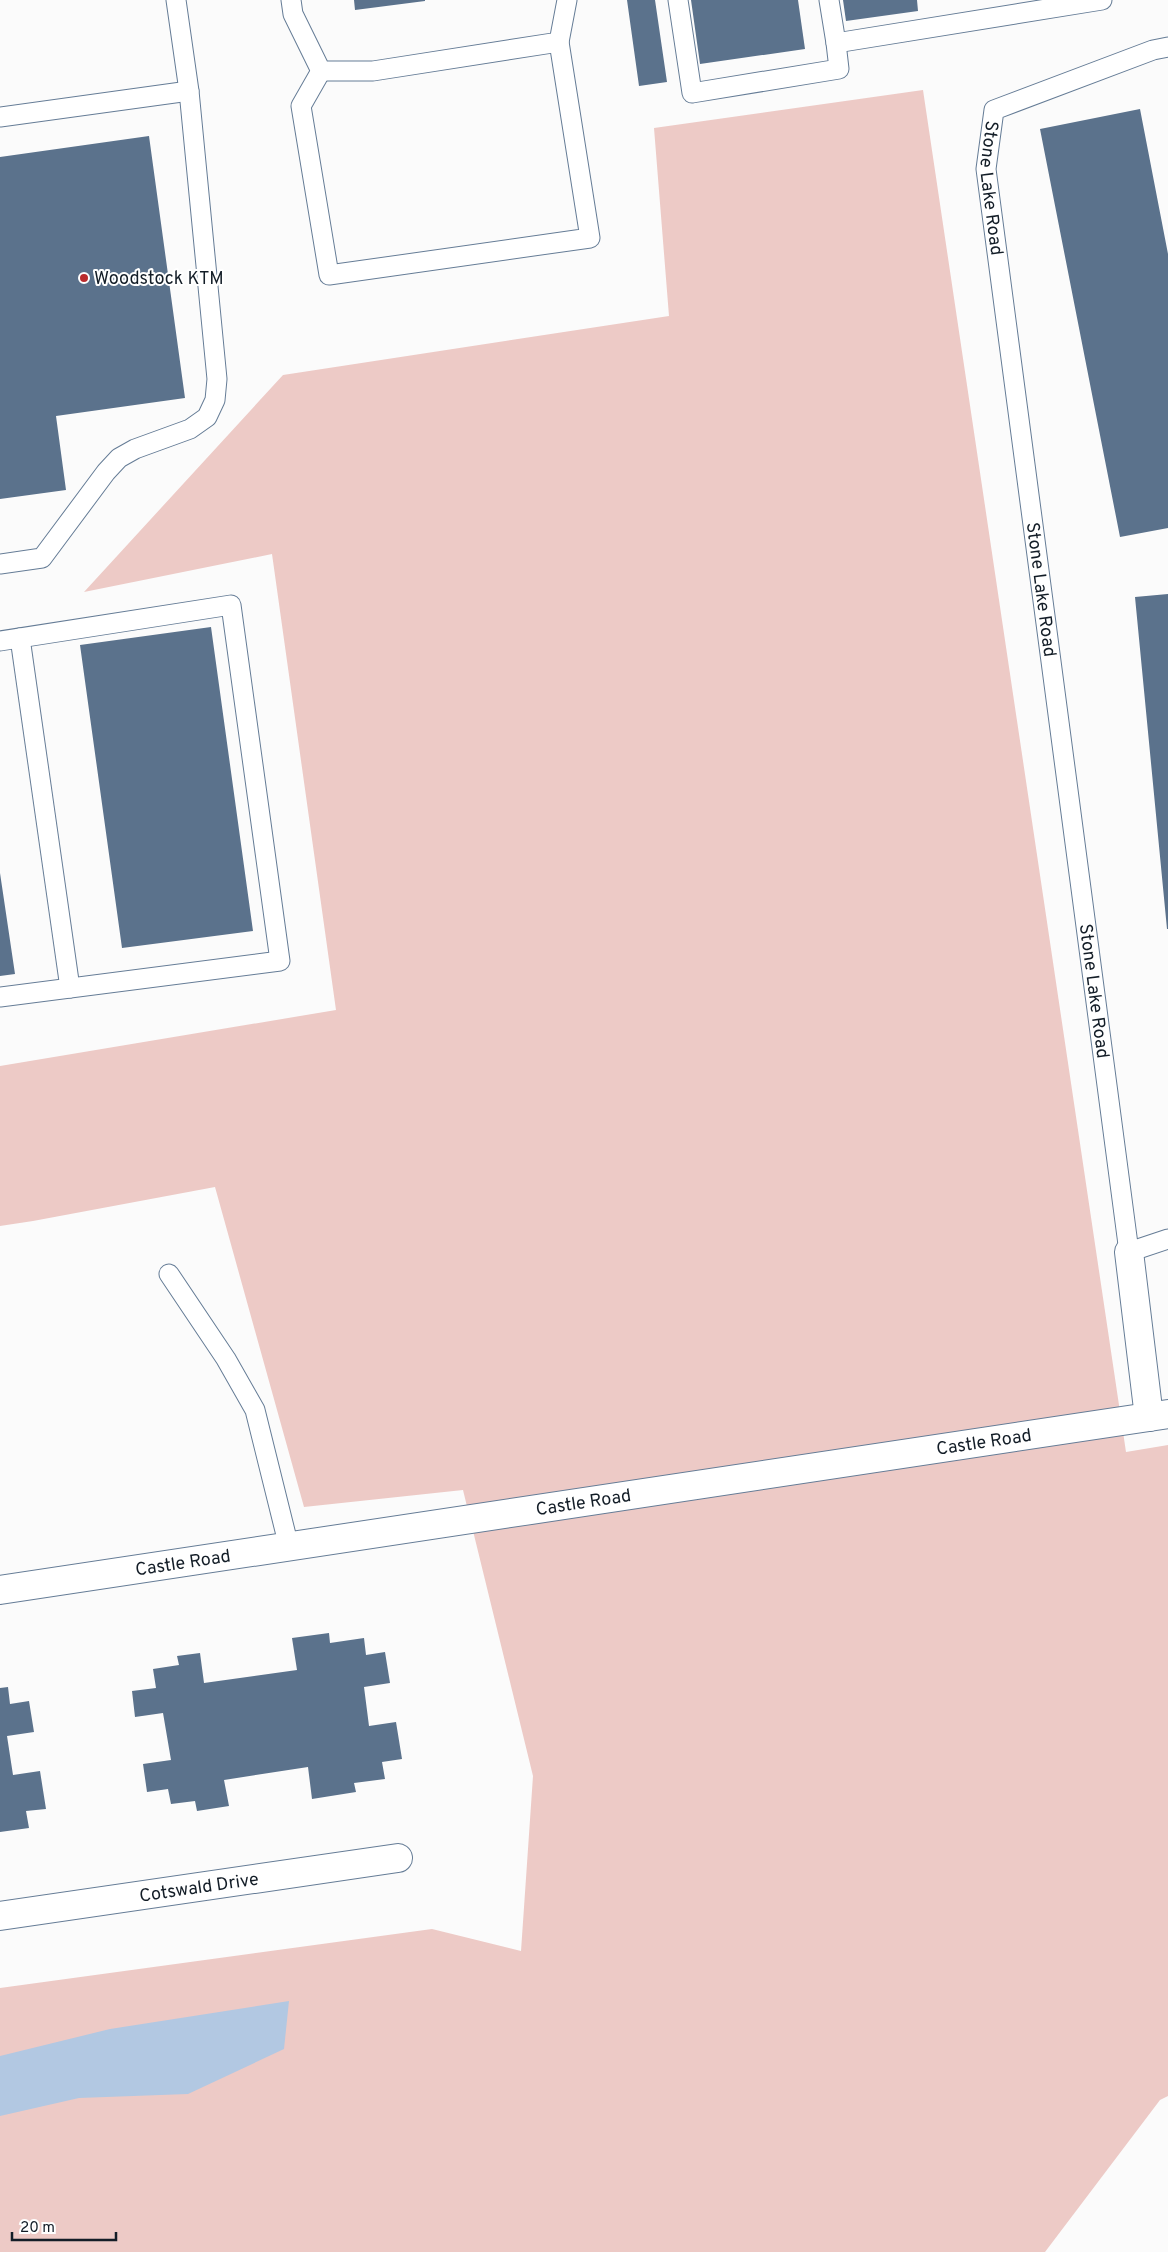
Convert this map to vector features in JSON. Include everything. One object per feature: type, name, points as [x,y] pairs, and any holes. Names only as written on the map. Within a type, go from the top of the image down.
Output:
[{"type":"street","name":"Stone Lake Road","points":[[1129,1252],[1159,1415]]},
{"type":"street","name":"Castle Road","points":[[0,1590],[1159,1415]]},
{"type":"street","name":"Cotswald Drive","points":[[0,1916],[398,1858]]},
{"type":"lane","points":[[0,564],[42,558],[106,472],[119,458],[135,449],[190,429],[207,417],[215,400],[217,379],[189,91],[176,0]]},
{"type":"lane","points":[[290,0],[293,14],[320,71]]},
{"type":"lane","points":[[320,71],[301,106],[329,275],[590,238],[559,42],[567,0]]},
{"type":"lane","points":[[678,0],[692,93],[839,68],[829,0]]},
{"type":"lane","points":[[836,43],[1102,0]]},
{"type":"lane","points":[[320,71],[373,71],[559,42]]},
{"type":"lane","name":"Stone Lake Road","points":[[1129,1252],[986,169],[994,110],[1153,50],[1168,47]]},
{"type":"lane","points":[[0,117],[189,91]]},
{"type":"lane","points":[[0,641],[231,605],[280,961],[0,997]]},
{"type":"lane","points":[[20,638],[70,988]]},
{"type":"lane","points":[[1129,1252],[1168,1239]]},
{"type":"lane","points":[[168,1274],[226,1358],[255,1410],[289,1547]]},
{"type":"shaded area","points":[[923,90],[1126,1452],[1168,1445],[1168,2096],[1160,2100],[1045,2252],[0,2252],[0,1988],[432,1929],[521,1951],[533,1776],[463,1490],[304,1507],[215,1187],[0,1226],[0,1066],[336,1010],[272,554],[84,592],[283,375],[669,316],[654,128]]},
{"type":"water","points":[[289,2001],[284,2049],[188,2094],[79,2098],[0,2116],[0,2056],[110,2029]]},
{"type":"building","points":[[354,0],[425,0],[425,1],[355,10]]},
{"type":"building","points":[[627,0],[655,0],[667,82],[639,86]]},
{"type":"building","points":[[691,0],[798,0],[805,49],[700,64]]},
{"type":"building","points":[[843,0],[917,0],[918,11],[846,21]]},
{"type":"building","points":[[1140,109],[1168,254],[1168,528],[1120,537],[1040,129]]},
{"type":"building","name":"Woodstock KTM","points":[[149,136],[185,398],[56,416],[66,490],[0,499],[0,157]]},
{"type":"building","points":[[1168,594],[1168,929],[1167,929],[1135,597]]},
{"type":"building","points":[[211,627],[253,931],[122,948],[80,645]]},
{"type":"building","points":[[0,873],[15,974],[0,976]]},
{"type":"building","points":[[329,1633],[330,1643],[364,1638],[366,1655],[385,1652],[390,1683],[364,1687],[369,1726],[396,1722],[402,1759],[382,1762],[385,1779],[354,1783],[356,1792],[312,1799],[308,1767],[224,1780],[229,1806],[197,1811],[195,1801],[171,1804],[168,1789],[147,1792],[143,1764],[171,1760],[163,1713],[135,1717],[132,1691],[156,1688],[153,1669],[179,1665],[177,1656],[200,1653],[204,1683],[297,1670],[292,1638]]},
{"type":"building","points":[[8,1687],[10,1704],[29,1701],[34,1732],[7,1736],[13,1775],[40,1771],[46,1809],[26,1811],[29,1828],[0,1832],[0,1688]]},
{"type":"place","name":"Woodstock KTM","points":[[84,278]]}]
